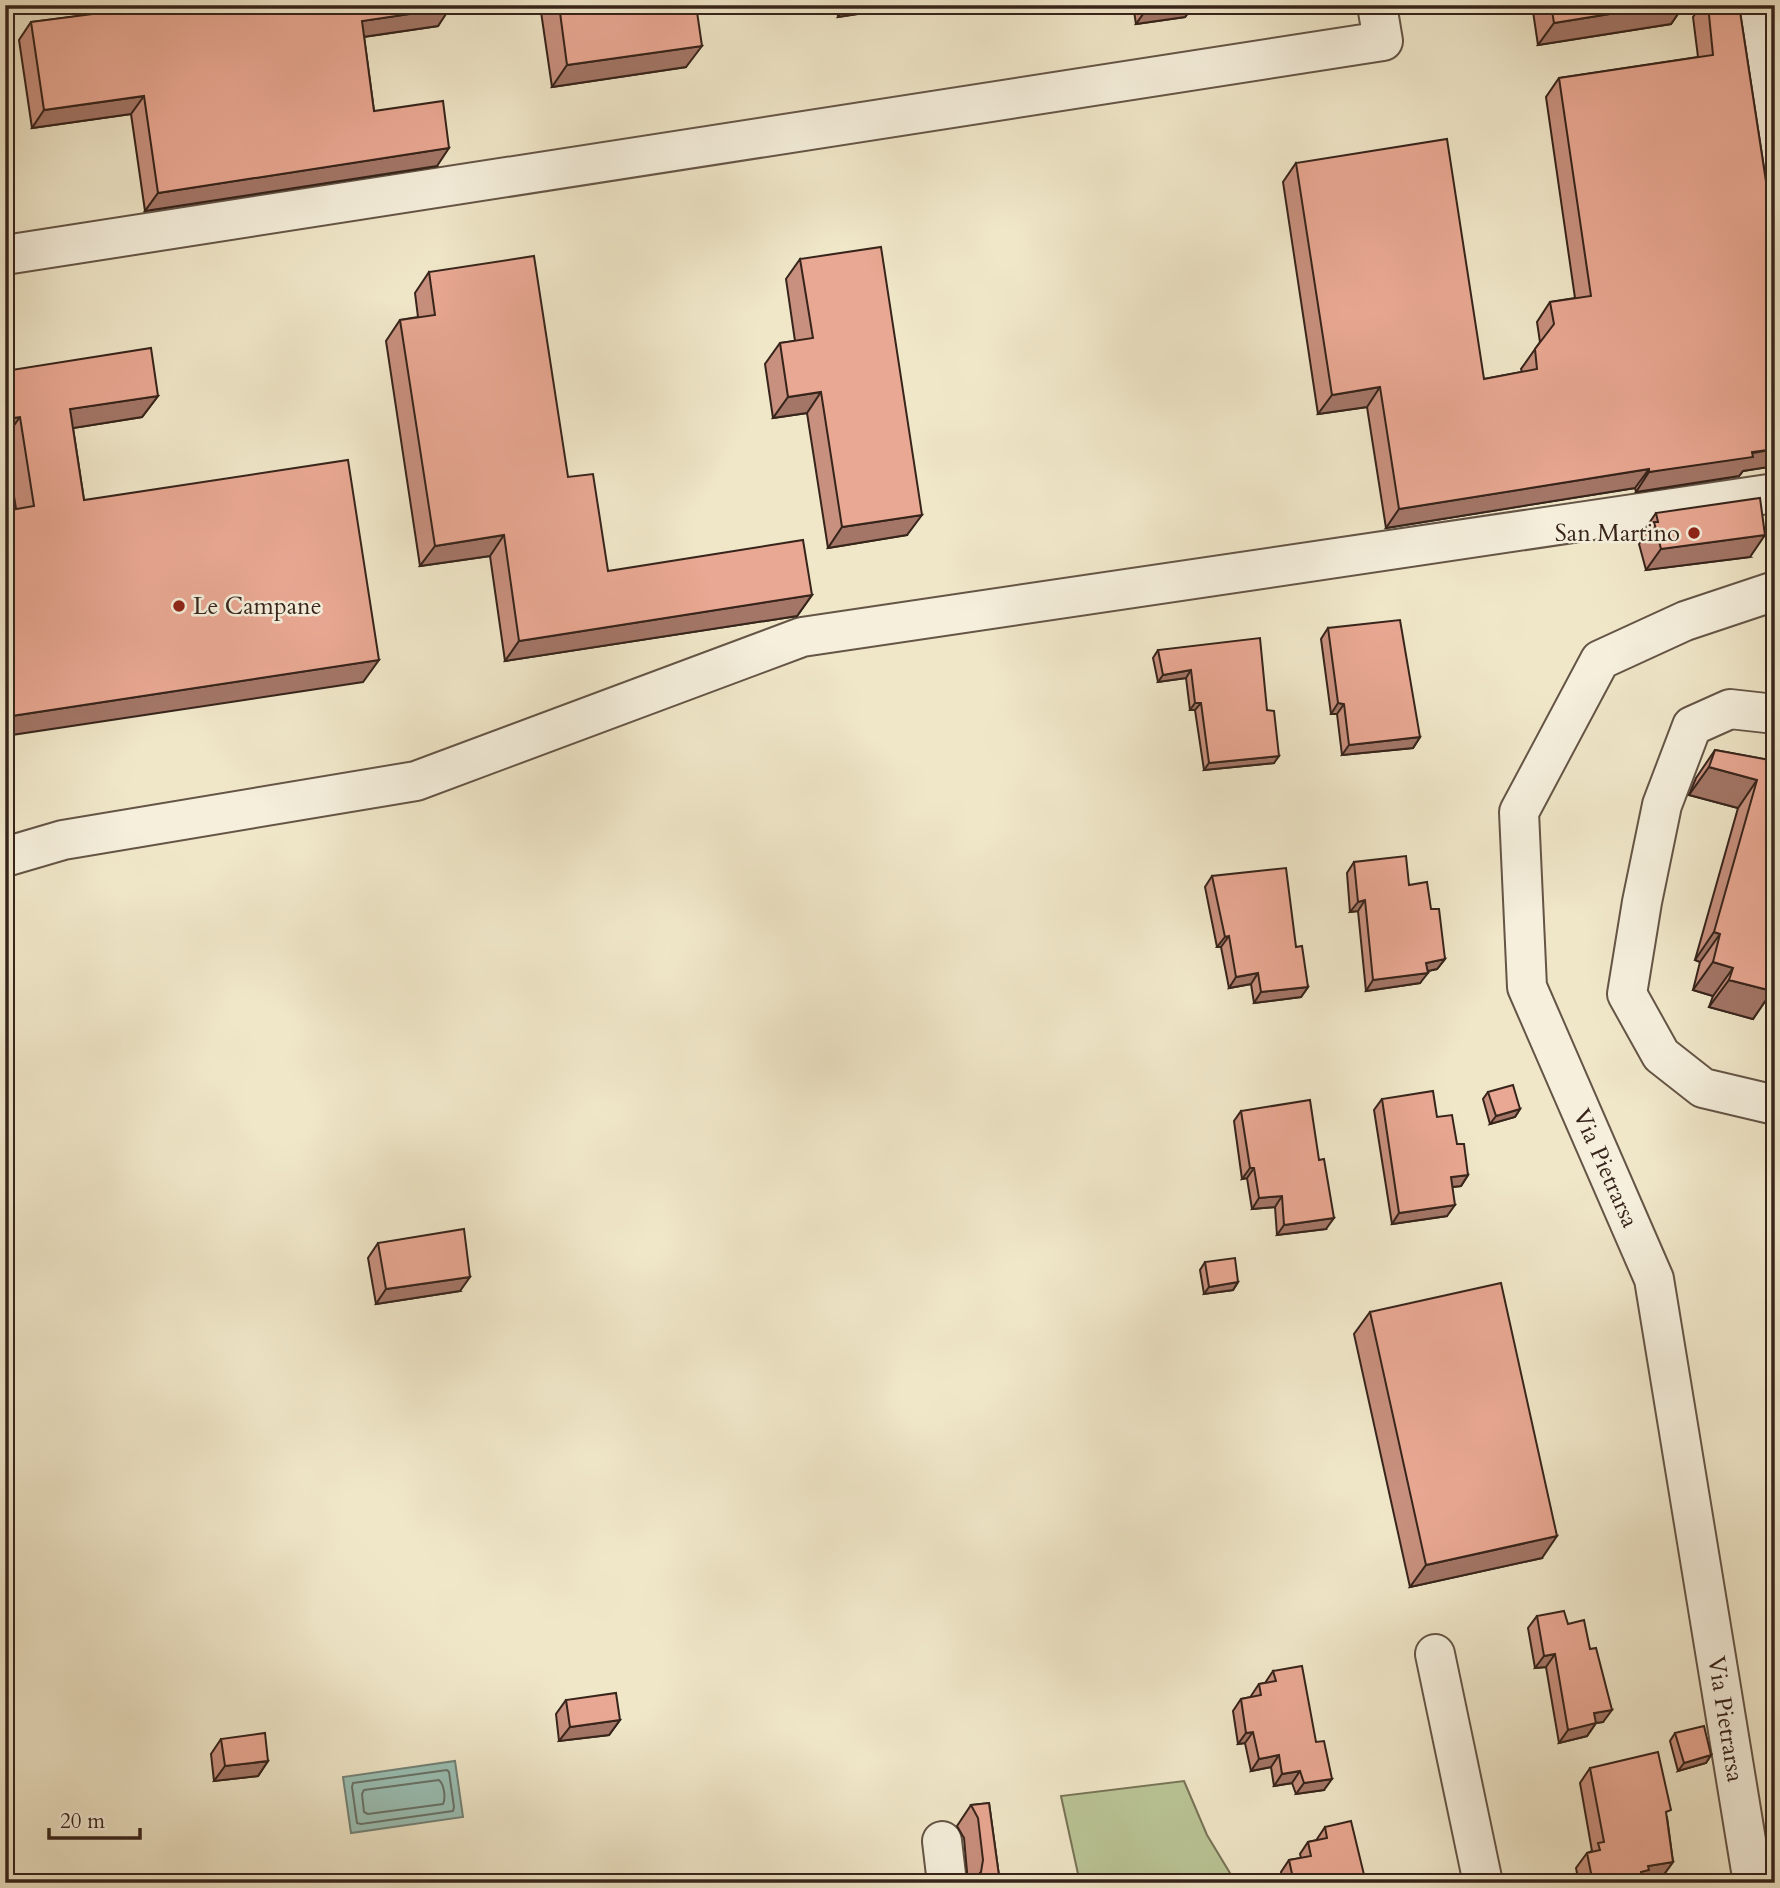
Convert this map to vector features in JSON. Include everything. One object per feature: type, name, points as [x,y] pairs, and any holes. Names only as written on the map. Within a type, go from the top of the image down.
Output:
[{"type":"street","points":[[5,255],[1383,41],[1377,5]]},
{"type":"street","points":[[1753,5],[1775,203]]},
{"type":"street","points":[[5,857],[63,840],[416,781],[802,637],[1775,493]]},
{"type":"street","name":"Via Pietrarsa","points":[[1753,1883],[1654,1279],[1527,987],[1519,812],[1600,660],[1685,621],[1775,591]]},
{"type":"street","points":[[1775,714],[1730,709],[1692,726],[1662,805],[1627,994],[1661,1055],[1693,1080],[1703,1087],[1775,1105]]},
{"type":"street","points":[[1435,1654],[1483,1883]]},
{"type":"street","points":[[942,1841],[947,1883]]},
{"type":"green space","points":[[1184,1781],[1207,1835],[1236,1883],[1080,1883],[1061,1796]]},
{"type":"water","points":[[455,1761],[463,1817],[351,1833],[343,1777]]},
{"type":"building","points":[[131,5],[450,5],[450,8],[362,21],[374,111],[443,101],[449,148],[158,193],[144,96],[44,110],[31,22],[132,9]]},
{"type":"building","points":[[559,5],[696,5],[702,46],[567,65]]},
{"type":"building","points":[[1145,5],[1178,5],[1146,10]]},
{"type":"building","points":[[1551,5],[1665,5],[1554,23]]},
{"type":"building","points":[[1708,5],[1739,5],[1775,240],[1775,449],[1752,452],[1753,457],[1649,472],[1649,469],[1399,509],[1380,387],[1332,395],[1296,163],[1447,139],[1484,379],[1537,369],[1535,349],[1554,324],[1550,302],[1591,296],[1559,78],[1713,55]]},
{"type":"building","points":[[881,247],[922,515],[842,527],[821,392],[788,397],[780,343],[813,338],[800,259]]},
{"type":"building","points":[[534,256],[568,477],[593,474],[608,571],[803,540],[812,595],[519,641],[504,535],[435,546],[400,320],[435,315],[429,272]]},
{"type":"building","name":"Le Campane","points":[[151,348],[158,396],[70,409],[84,500],[348,460],[379,660],[5,717],[5,511],[34,506],[20,417],[5,419],[5,371]]},
{"type":"building","points":[[1760,498],[1765,535],[1661,549],[1654,522],[1658,522],[1656,513]]},
{"type":"building","points":[[1400,620],[1420,737],[1349,745],[1344,704],[1338,703],[1328,628]]},
{"type":"building","points":[[1260,638],[1267,710],[1274,711],[1279,756],[1209,763],[1201,703],[1195,703],[1191,670],[1163,675],[1158,650]]},
{"type":"building","points":[[1715,750],[1775,761],[1775,980],[1772,991],[1729,980],[1733,968],[1713,962],[1720,934],[1714,932],[1757,780],[1709,767]]},
{"type":"building","points":[[1406,856],[1409,885],[1427,882],[1431,909],[1439,909],[1445,959],[1426,963],[1428,973],[1373,980],[1365,900],[1358,902],[1354,862]]},
{"type":"building","points":[[1286,868],[1296,947],[1302,946],[1308,987],[1261,992],[1258,973],[1236,977],[1229,936],[1225,937],[1212,876]]},
{"type":"building","points":[[1513,1085],[1520,1109],[1496,1116],[1488,1092]]},
{"type":"building","points":[[1433,1091],[1437,1117],[1452,1115],[1457,1144],[1464,1144],[1468,1175],[1451,1177],[1455,1205],[1399,1213],[1382,1099]]},
{"type":"building","points":[[1310,1100],[1319,1160],[1324,1159],[1334,1218],[1284,1225],[1282,1196],[1259,1198],[1254,1168],[1250,1168],[1241,1111]]},
{"type":"building","points":[[464,1229],[470,1277],[386,1289],[378,1243]]},
{"type":"building","points":[[1235,1258],[1238,1282],[1209,1287],[1205,1262]]},
{"type":"building","points":[[1501,1283],[1557,1536],[1426,1565],[1370,1312]]},
{"type":"building","points":[[1564,1611],[1568,1624],[1584,1620],[1590,1649],[1596,1648],[1612,1710],[1594,1713],[1596,1723],[1568,1730],[1555,1654],[1544,1656],[1537,1616]]},
{"type":"building","points":[[1302,1666],[1316,1742],[1324,1741],[1332,1779],[1304,1783],[1300,1771],[1282,1774],[1279,1755],[1259,1759],[1253,1732],[1246,1733],[1241,1699],[1261,1695],[1259,1684],[1276,1681],[1273,1671]]},
{"type":"building","points":[[616,1693],[620,1720],[570,1727],[566,1700]]},
{"type":"building","points":[[1704,1726],[1711,1755],[1684,1763],[1675,1733]]},
{"type":"building","points":[[265,1733],[268,1761],[225,1766],[221,1739]]},
{"type":"building","points":[[1658,1752],[1671,1810],[1666,1812],[1673,1862],[1648,1866],[1649,1870],[1641,1872],[1643,1883],[1593,1883],[1587,1853],[1600,1850],[1598,1843],[1604,1842],[1590,1768]]},
{"type":"building","points":[[989,1803],[1000,1883],[972,1883],[981,1872],[983,1860],[978,1818],[971,1805]]},
{"type":"building","points":[[1351,1821],[1366,1883],[1294,1883],[1289,1860],[1311,1856],[1308,1842],[1327,1838],[1325,1827]]},
{"type":"place","name":"San Martino","points":[[1694,533]]},
{"type":"place","name":"Le Campane","points":[[179,606]]}]
